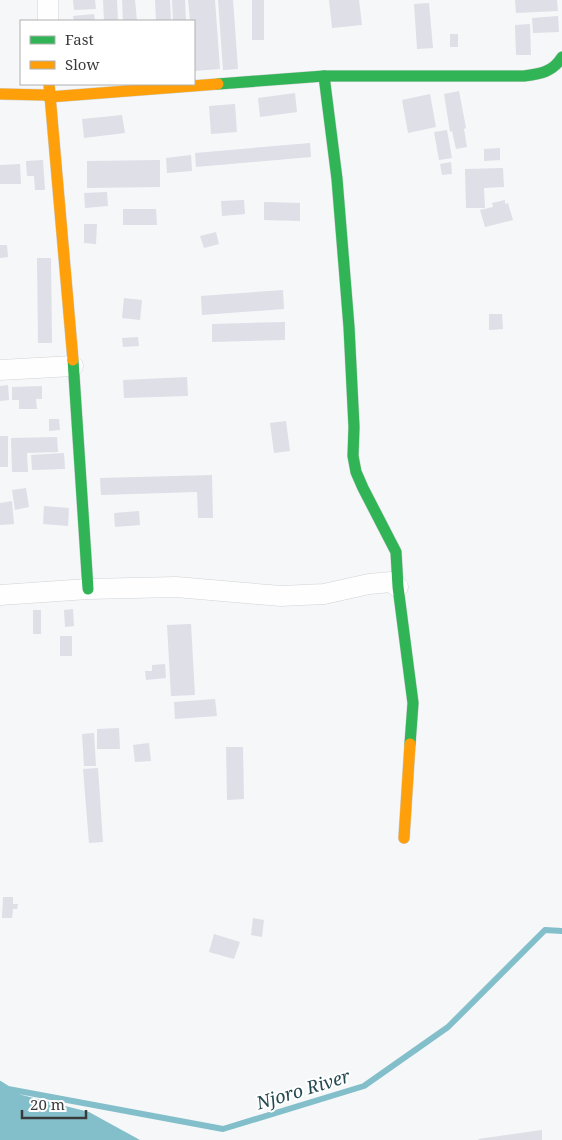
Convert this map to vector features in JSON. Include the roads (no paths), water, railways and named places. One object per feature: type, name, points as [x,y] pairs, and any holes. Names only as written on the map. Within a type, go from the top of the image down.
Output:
[{"type":"street","points":[[48,0],[48,20]]},
{"type":"street","points":[[0,94],[44,95],[49,97],[324,76],[524,76],[546,74],[558,66],[562,57]]},
{"type":"street","points":[[324,76],[337,179],[349,327],[354,428],[353,456],[359,480],[396,552],[398,587],[413,703],[404,838]]},
{"type":"street","points":[[49,85],[73,366],[88,589]]},
{"type":"street","points":[[0,370],[73,366]]},
{"type":"street","points":[[0,595],[88,589],[176,587],[280,596],[324,594],[368,584],[391,582],[398,587]]},
{"type":"water","points":[[0,1086],[22,1095],[89,1112],[140,1140],[0,1140]]},
{"type":"waterway","name":"Njoro River","points":[[0,1084],[8,1089],[223,1129],[364,1086],[448,1027],[545,930],[562,931]]}]
